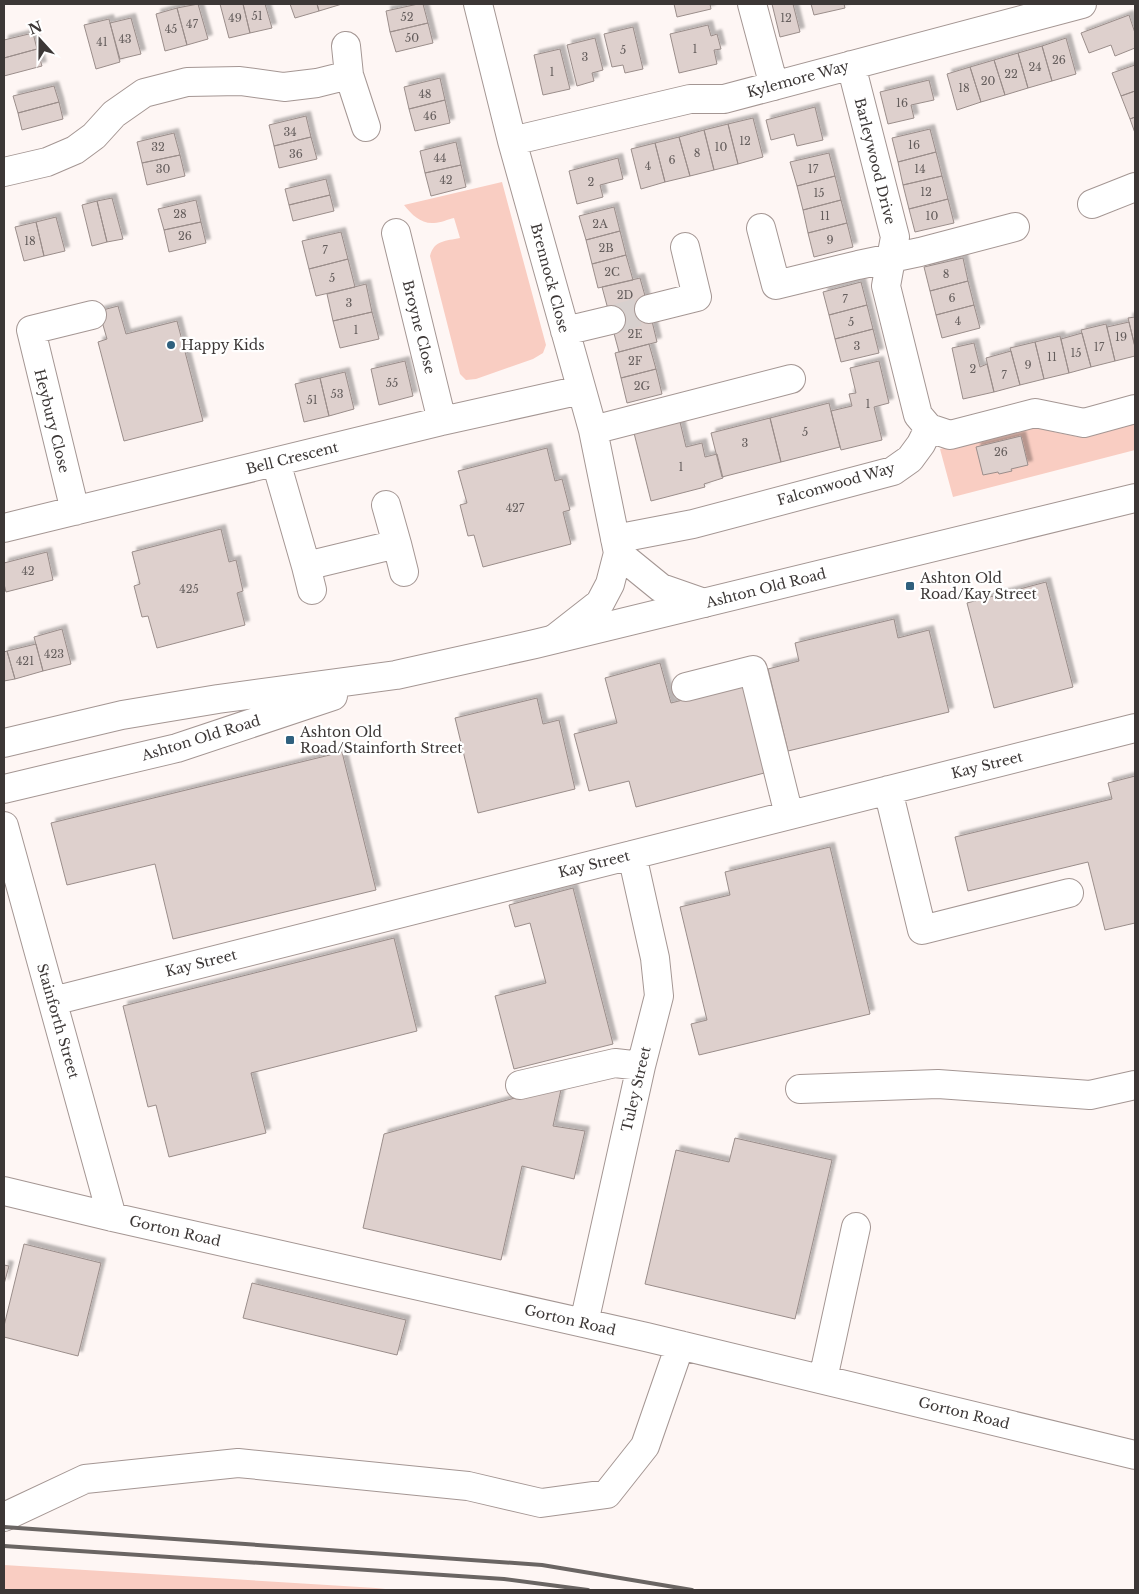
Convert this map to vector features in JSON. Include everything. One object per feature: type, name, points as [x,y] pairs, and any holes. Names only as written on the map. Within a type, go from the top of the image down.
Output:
[{"type":"main road","name":"Brennock Close","points":[[478,4],[512,141],[593,430],[617,546],[610,584],[600,603],[554,640]]},
{"type":"main road","points":[[752,4],[774,86]]},
{"type":"main road","name":"Kylemore Way","points":[[512,141],[690,99],[724,99],[851,65],[1008,13],[1082,4]]},
{"type":"main road","points":[[346,46],[349,75],[366,127]]},
{"type":"main road","name":"Barleywood Drive","points":[[851,65],[895,237],[886,286],[918,415],[929,428]]},
{"type":"main road","points":[[4,172],[47,162],[74,150],[94,136],[114,114],[144,93],[187,82],[240,81],[284,87],[317,83],[349,75]]},
{"type":"main road","points":[[1092,204],[1135,187]]},
{"type":"main road","points":[[762,228],[776,285],[920,252],[1015,227]]},
{"type":"main road","name":"Broyne Close","points":[[396,233],[442,421]]},
{"type":"main road","points":[[649,310],[697,298],[685,246]]},
{"type":"main road","name":"Heybury Close","points":[[74,511],[31,330],[92,315]]},
{"type":"main road","points":[[565,331],[610,320]]},
{"type":"main road","points":[[593,430],[791,379]]},
{"type":"main road","name":"Bell Crescent","points":[[4,528],[442,421],[581,390]]},
{"type":"main road","points":[[929,428],[950,435],[1035,413],[1084,423],[1135,409]]},
{"type":"main road","name":"Falconwood Way","points":[[617,546],[893,471],[910,459],[921,444],[929,428]]},
{"type":"main road","points":[[276,462],[309,578],[396,544]]},
{"type":"main road","name":"Ashton Old Road","points":[[4,743],[122,715],[203,701],[396,675],[554,640],[1135,498]]},
{"type":"main road","points":[[386,505],[404,572]]},
{"type":"main road","points":[[617,546],[661,588],[704,603]]},
{"type":"main road","points":[[686,687],[753,670],[790,815]]},
{"type":"main road","name":"Ashton Old Road","points":[[4,790],[177,748],[396,675]]},
{"type":"main road","name":"Kay Street","points":[[52,1000],[1135,728]]},
{"type":"main road","points":[[888,790],[922,930],[1069,893]]},
{"type":"main road","name":"Stainforth Street","points":[[4,826],[112,1217]]},
{"type":"main road","name":"Tuley Street","points":[[584,1323],[641,1066],[659,996],[654,958],[632,855]]},
{"type":"main road","points":[[520,1085],[615,1064],[641,1066]]},
{"type":"main road","points":[[800,1089],[938,1084],[1090,1095],[1135,1085]]},
{"type":"main road","name":"Gorton Road","points":[[4,1191],[680,1345],[1135,1455]]},
{"type":"main road","points":[[823,1379],[856,1227]]},
{"type":"main road","points":[[4,1517],[85,1479],[238,1463],[468,1486],[540,1504],[607,1494],[645,1446],[680,1345]]},
{"type":"shaded area","points":[[502,182],[546,345],[543,353],[533,359],[476,379],[466,380],[460,374],[430,256],[434,247],[438,244],[460,238],[454,218],[437,223],[425,222],[404,205]]},
{"type":"shaded area","points":[[1135,422],[1135,450],[953,497],[940,449],[1036,423],[1054,432],[1079,437]]},
{"type":"shaded area","points":[[4,1565],[376,1588],[395,1590],[4,1590]]},
{"type":"building","points":[[198,4],[208,39],[187,45],[177,8]]},
{"type":"building","points":[[220,4],[243,4],[250,33],[229,38]]},
{"type":"building","points":[[243,4],[265,4],[272,28],[250,33]]},
{"type":"building","points":[[290,4],[317,4],[319,11],[295,18]]},
{"type":"building","points":[[317,4],[342,4],[319,11]]},
{"type":"building","points":[[423,4],[428,23],[390,32],[386,11]]},
{"type":"building","points":[[674,4],[710,4],[711,9],[677,17]]},
{"type":"building","points":[[772,4],[793,4],[800,32],[780,37]]},
{"type":"building","points":[[811,4],[844,4],[845,8],[814,15]]},
{"type":"building","points":[[177,8],[187,45],[165,51],[156,14]]},
{"type":"building","points":[[1129,15],[1135,33],[1135,48],[1115,56],[1111,45],[1089,53],[1081,33]]},
{"type":"building","points":[[131,18],[141,54],[120,59],[110,23]]},
{"type":"building","points":[[109,19],[120,62],[96,69],[84,25]]},
{"type":"building","points":[[428,23],[433,43],[396,52],[390,32]]},
{"type":"building","points":[[708,25],[711,36],[717,34],[721,49],[714,50],[717,64],[679,73],[670,34]]},
{"type":"building","points":[[633,27],[643,69],[625,73],[623,65],[612,67],[604,34]]},
{"type":"building","points":[[33,33],[37,49],[4,58],[4,40]]},
{"type":"building","points":[[595,38],[603,70],[592,73],[594,81],[577,86],[567,45]]},
{"type":"building","points":[[1066,38],[1076,74],[1052,81],[1042,46]]},
{"type":"building","points":[[1042,46],[1052,81],[1028,88],[1018,53]]},
{"type":"building","points":[[37,49],[42,66],[4,76],[4,58]]},
{"type":"building","points":[[560,49],[570,89],[543,95],[534,55]]},
{"type":"building","points":[[1018,53],[1028,88],[1005,95],[994,60]]},
{"type":"building","points":[[994,60],[1005,95],[981,102],[970,67]]},
{"type":"building","points":[[1135,65],[1135,91],[1121,96],[1112,73]]},
{"type":"building","points":[[970,67],[981,102],[957,110],[947,74]]},
{"type":"building","points":[[440,78],[445,100],[409,109],[404,87]]},
{"type":"building","points":[[929,80],[934,100],[911,105],[914,118],[888,124],[880,92]]},
{"type":"building","points":[[54,86],[59,102],[18,113],[13,96]]},
{"type":"building","points":[[1135,91],[1135,117],[1130,119],[1121,96]]},
{"type":"building","points":[[445,100],[450,123],[415,131],[409,109]]},
{"type":"building","points":[[59,102],[63,119],[22,130],[18,113]]},
{"type":"building","points":[[815,107],[823,140],[797,146],[794,134],[771,140],[766,120]]},
{"type":"building","points":[[306,116],[311,137],[274,146],[269,125]]},
{"type":"building","points":[[1135,117],[1135,133],[1130,119]]},
{"type":"building","points":[[753,118],[763,157],[738,164],[728,124]]},
{"type":"building","points":[[728,124],[738,164],[714,170],[704,130]]},
{"type":"building","points":[[930,129],[936,152],[898,162],[892,138]]},
{"type":"building","points":[[704,130],[714,170],[690,176],[679,137]]},
{"type":"building","points":[[174,133],[180,155],[142,163],[137,142]]},
{"type":"building","points":[[311,137],[317,159],[279,168],[274,146]]},
{"type":"building","points":[[679,137],[690,176],[665,182],[655,143]]},
{"type":"building","points":[[456,142],[461,165],[425,173],[420,151]]},
{"type":"building","points":[[655,143],[665,182],[641,189],[631,149]]},
{"type":"building","points":[[936,152],[942,176],[903,185],[898,162]]},
{"type":"building","points":[[829,153],[835,176],[797,186],[790,162]]},
{"type":"building","points":[[180,155],[185,176],[147,185],[142,163]]},
{"type":"building","points":[[618,158],[623,179],[600,185],[603,197],[577,204],[569,171]]},
{"type":"building","points":[[461,165],[466,187],[431,196],[425,173]]},
{"type":"building","points":[[835,176],[841,200],[803,210],[797,186]]},
{"type":"building","points":[[942,176],[948,199],[909,209],[903,185]]},
{"type":"building","points":[[326,179],[330,195],[289,205],[285,189]]},
{"type":"building","points":[[330,195],[334,211],[293,221],[289,205]]},
{"type":"building","points":[[112,198],[123,239],[107,242],[97,201]]},
{"type":"building","points":[[948,199],[954,223],[915,232],[909,209]]},
{"type":"building","points":[[196,200],[201,222],[164,230],[158,209]]},
{"type":"building","points":[[841,200],[847,223],[808,233],[803,210]]},
{"type":"building","points":[[97,201],[107,242],[92,246],[82,205]]},
{"type":"building","points":[[614,207],[620,231],[586,240],[579,216]]},
{"type":"building","points":[[56,217],[65,251],[44,256],[36,222]]},
{"type":"building","points":[[36,222],[44,256],[24,261],[15,227]]},
{"type":"building","points":[[201,222],[206,243],[169,252],[164,230]]},
{"type":"building","points":[[847,223],[853,247],[814,257],[808,233]]},
{"type":"building","points":[[620,231],[626,255],[592,264],[586,240]]},
{"type":"building","points":[[341,232],[348,259],[309,269],[302,241]]},
{"type":"building","points":[[626,255],[633,280],[598,288],[592,264]]},
{"type":"building","points":[[963,258],[968,281],[930,291],[924,267]]},
{"type":"building","points":[[348,259],[355,287],[316,296],[309,269]]},
{"type":"building","points":[[640,278],[647,303],[609,313],[602,287]]},
{"type":"building","points":[[968,281],[974,305],[936,315],[930,291]]},
{"type":"building","points":[[861,282],[867,305],[829,315],[823,292]]},
{"type":"building","points":[[366,284],[372,312],[333,321],[327,294]]},
{"type":"building","points":[[647,303],[651,317],[612,326],[609,313]]},
{"type":"building","points":[[867,305],[873,329],[835,339],[829,315]]},
{"type":"building","points":[[974,305],[980,328],[942,338],[936,315]]},
{"type":"building","points":[[118,306],[126,334],[177,321],[203,421],[124,441],[98,342],[107,339],[99,311]]},
{"type":"building","points":[[372,312],[379,339],[340,348],[333,321]]},
{"type":"building","points":[[651,317],[657,342],[619,352],[612,326]]},
{"type":"building","points":[[1135,317],[1135,347],[1128,318]]},
{"type":"building","points":[[1129,322],[1135,347],[1135,356],[1115,361],[1107,327]]},
{"type":"building","points":[[1106,324],[1115,361],[1091,367],[1081,330]]},
{"type":"building","points":[[873,329],[879,353],[841,362],[835,339]]},
{"type":"building","points":[[1082,333],[1091,367],[1069,373],[1061,339]]},
{"type":"building","points":[[1060,336],[1069,373],[1044,379],[1035,342]]},
{"type":"building","points":[[1035,342],[1044,379],[1020,385],[1010,348]]},
{"type":"building","points":[[974,343],[980,367],[987,364],[994,392],[963,399],[952,348]]},
{"type":"building","points":[[649,344],[656,369],[621,378],[615,353]]},
{"type":"building","points":[[1011,351],[1020,385],[994,392],[986,358]]},
{"type":"building","points":[[405,361],[413,396],[379,405],[371,369]]},
{"type":"building","points":[[879,361],[889,403],[874,407],[882,440],[841,450],[831,411],[852,406],[849,394],[856,393],[850,368]]},
{"type":"building","points":[[656,369],[662,394],[627,403],[621,378]]},
{"type":"building","points":[[345,372],[354,409],[329,416],[320,378]]},
{"type":"building","points":[[320,378],[329,416],[304,422],[295,384]]},
{"type":"building","points":[[829,403],[840,447],[781,462],[770,418]]},
{"type":"building","points":[[770,418],[781,462],[722,477],[711,433]]},
{"type":"building","points":[[680,422],[686,447],[702,443],[705,457],[717,454],[723,478],[704,484],[705,487],[651,501],[634,433]]},
{"type":"building","points":[[1021,436],[1028,465],[999,474],[998,472],[983,475],[976,447]]},
{"type":"building","points":[[547,448],[555,481],[562,479],[570,510],[563,512],[571,544],[483,567],[474,535],[468,536],[460,505],[467,503],[458,471]]},
{"type":"building","points":[[221,529],[229,562],[236,560],[243,591],[237,593],[245,625],[157,648],[148,616],[142,617],[134,586],[140,584],[132,552]]},
{"type":"building","points":[[47,552],[53,580],[6,592],[4,563]]},
{"type":"building","points":[[1046,582],[1073,687],[994,708],[967,603]]},
{"type":"building","points":[[894,619],[898,638],[929,630],[949,712],[788,751],[768,669],[799,661],[795,643]]},
{"type":"building","points":[[62,629],[71,664],[43,671],[34,637]]},
{"type":"building","points":[[36,644],[43,671],[15,679],[7,651]]},
{"type":"building","points":[[7,651],[15,679],[4,681],[4,652]]},
{"type":"building","points":[[660,663],[671,703],[745,684],[768,772],[636,807],[629,781],[589,791],[574,734],[617,723],[605,678]]},
{"type":"building","points":[[537,698],[543,724],[559,720],[575,789],[478,813],[455,718]]},
{"type":"building","points":[[342,752],[376,890],[173,939],[155,864],[67,885],[51,823]]},
{"type":"building","points":[[1135,776],[1135,923],[1105,930],[1088,862],[968,891],[955,837],[1112,799],[1108,783]]},
{"type":"building","points":[[830,847],[870,1014],[699,1055],[691,1024],[707,1020],[680,907],[730,895],[725,872]]},
{"type":"building","points":[[573,888],[613,1044],[514,1069],[495,996],[546,983],[530,923],[515,927],[509,905]]},
{"type":"building","points":[[394,938],[417,1031],[251,1073],[266,1133],[169,1157],[156,1105],[148,1107],[123,1006]]},
{"type":"building","points":[[562,1085],[553,1126],[585,1131],[574,1179],[522,1166],[501,1260],[363,1228],[384,1134]]},
{"type":"building","points":[[735,1138],[832,1160],[795,1319],[645,1284],[676,1150],[729,1162]]},
{"type":"building","points":[[24,1244],[101,1263],[78,1356],[4,1337],[4,1326]]},
{"type":"building","points":[[4,1265],[9,1266],[4,1284]]},
{"type":"building","points":[[252,1283],[406,1320],[397,1355],[243,1318]]},
{"type":"tunnel","points":[[611,320],[649,309]]},
{"type":"railway","points":[[4,1527],[542,1565],[692,1590]]},
{"type":"railway","points":[[4,1546],[504,1579],[588,1590]]},
{"type":"place","name":"Happy Kids","points":[[171,345]]},
{"type":"place","name":"Ashton Old Road/Kay Street","points":[[910,586]]},
{"type":"place","name":"Ashton Old Road/Stainforth Street","points":[[290,740]]}]
